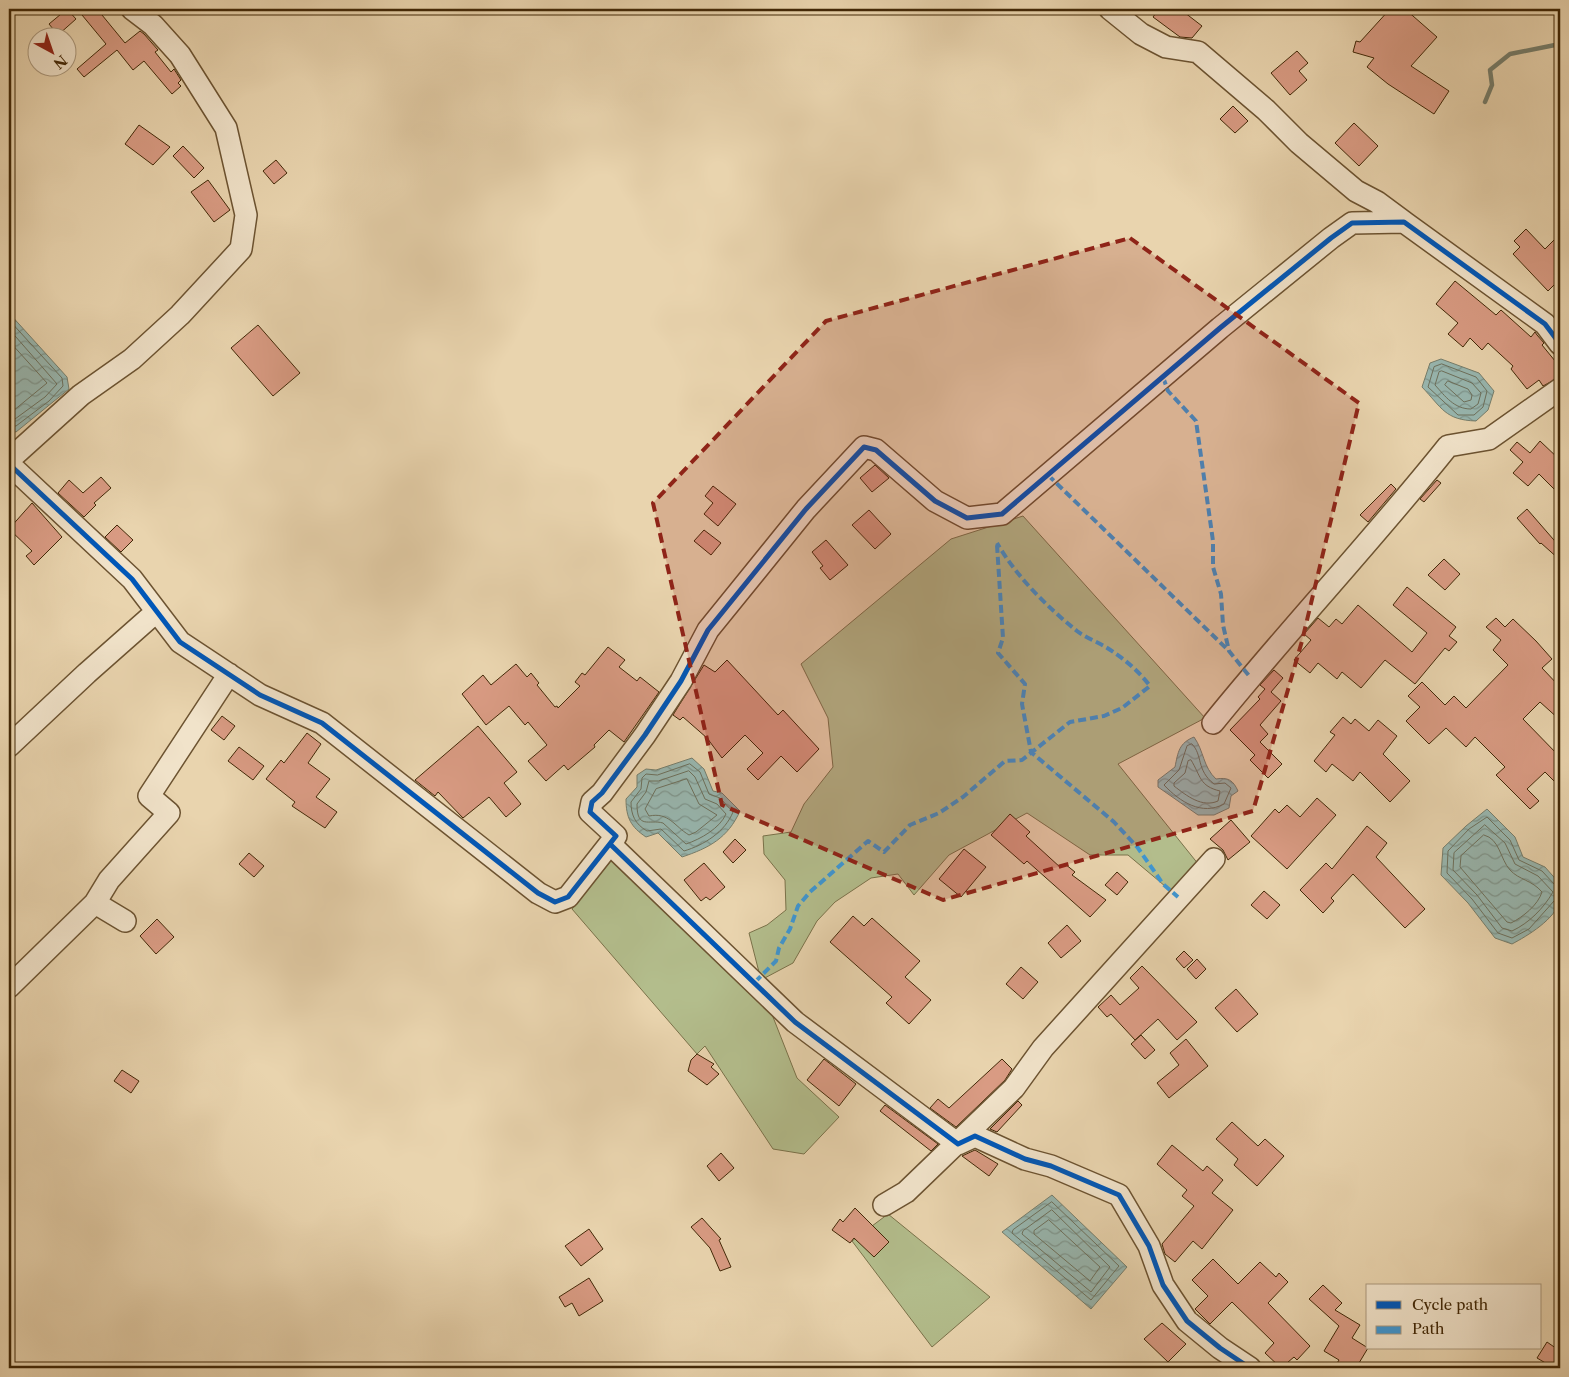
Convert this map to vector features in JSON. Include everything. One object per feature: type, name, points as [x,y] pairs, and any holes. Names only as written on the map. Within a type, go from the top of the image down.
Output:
[{"type":"street","points":[[132,9],[153,25],[180,55],[226,128],[246,215],[242,249],[180,315],[132,359],[81,395],[9,462],[132,579],[180,642],[260,695],[322,724],[538,893],[555,902],[568,897],[616,836],[590,812],[592,802],[602,793],[650,727],[681,681],[708,630],[806,509],[864,447],[876,450],[935,501],[967,518],[1002,514],[1023,494],[1331,238],[1352,223],[1404,222]]},
{"type":"street","points":[[1110,9],[1140,34],[1166,47],[1198,52],[1266,110],[1299,143],[1356,191],[1377,202],[1545,324],[1560,344]]},
{"type":"street","points":[[1213,723],[1250,677],[1406,499],[1448,446],[1489,439],[1560,389]]},
{"type":"street","points":[[9,746],[86,673],[156,612]]},
{"type":"street","points":[[9,988],[95,903],[109,880],[169,814],[149,796],[228,674]]},
{"type":"street","points":[[610,844],[795,1022],[958,1144]]},
{"type":"street","points":[[884,1205],[906,1192],[1014,1088],[1049,1040],[1214,860]]},
{"type":"street","points":[[95,903],[125,921]]},
{"type":"street","points":[[958,1144],[975,1136],[1025,1160],[1051,1166],[1119,1195],[1149,1246],[1163,1285],[1187,1321],[1220,1348],[1250,1368]]},
{"type":"highlighted area","points":[[1130,238],[1359,403],[1302,641],[1253,811],[943,900],[722,805],[653,503],[826,321]]},
{"type":"green space","points":[[1023,516],[1205,718],[1118,764],[1203,870],[1178,897],[1128,855],[1090,855],[1027,813],[949,855],[914,895],[898,874],[871,878],[835,902],[817,921],[793,963],[761,980],[749,933],[767,925],[786,910],[785,880],[764,854],[763,836],[791,832],[804,804],[833,767],[828,718],[801,664],[951,539]]},
{"type":"green space","points":[[618,852],[762,989],[797,1078],[839,1117],[804,1154],[773,1149],[705,1046],[697,1054],[572,909]]},
{"type":"green space","points":[[888,1214],[990,1297],[932,1347],[852,1241]]},
{"type":"water","points":[[9,313],[67,377],[69,389],[16,432],[9,430]]},
{"type":"water","points":[[1441,359],[1479,373],[1494,391],[1488,410],[1476,421],[1457,418],[1445,412],[1422,387],[1430,363]]},
{"type":"water","points":[[1194,737],[1206,764],[1216,779],[1224,778],[1230,780],[1238,791],[1231,796],[1229,808],[1214,815],[1198,815],[1158,787],[1158,780],[1175,767],[1178,752],[1182,745]]},
{"type":"water","points":[[692,758],[704,769],[713,791],[722,793],[740,811],[730,828],[717,841],[701,850],[682,857],[658,833],[646,837],[633,826],[628,817],[626,799],[637,787],[637,775],[646,769],[656,770]]},
{"type":"water","points":[[1487,809],[1515,837],[1523,857],[1545,867],[1560,884],[1560,900],[1553,914],[1540,926],[1512,944],[1495,938],[1468,903],[1441,875],[1443,848]]},
{"type":"water","points":[[1052,1195],[1127,1267],[1091,1309],[1002,1232]]},
{"type":"building","points":[[67,9],[76,19],[66,28],[52,28],[49,24]]},
{"type":"building","points":[[89,9],[110,9],[102,15],[125,43],[140,31],[144,34],[158,50],[155,52],[171,72],[174,69],[181,80],[178,83],[181,86],[172,94],[144,61],[133,70],[117,50],[84,77],[78,68],[106,44],[82,15]]},
{"type":"building","points":[[1159,9],[1180,9],[1202,26],[1192,38],[1180,37],[1153,17]]},
{"type":"building","points":[[1390,9],[1405,9],[1437,37],[1411,66],[1449,91],[1434,114],[1388,84],[1367,67],[1374,58],[1353,52],[1356,41],[1360,42]]},
{"type":"building","points":[[1297,51],[1308,63],[1299,71],[1307,80],[1290,95],[1271,73]]},
{"type":"building","points":[[1233,106],[1248,121],[1235,133],[1220,119]]},
{"type":"building","points":[[1354,123],[1378,146],[1359,166],[1335,143]]},
{"type":"building","points":[[139,125],[170,147],[153,165],[125,144]]},
{"type":"building","points":[[183,146],[204,168],[194,178],[173,156]]},
{"type":"building","points":[[276,160],[287,173],[274,184],[263,171]]},
{"type":"building","points":[[208,180],[230,210],[214,222],[191,192]]},
{"type":"building","points":[[1526,229],[1545,249],[1560,234],[1560,279],[1548,291],[1513,254],[1520,247],[1514,241]]},
{"type":"building","points":[[1455,281],[1496,315],[1501,310],[1531,337],[1535,332],[1544,343],[1542,345],[1560,367],[1560,377],[1543,386],[1539,380],[1527,389],[1511,369],[1513,366],[1488,343],[1482,350],[1470,338],[1463,347],[1448,334],[1458,323],[1436,304]]},
{"type":"building","points":[[258,325],[300,373],[273,396],[231,348]]},
{"type":"building","points":[[1540,441],[1560,460],[1560,495],[1539,474],[1528,486],[1513,473],[1523,462],[1510,450],[1517,442],[1530,453]]},
{"type":"building","points":[[875,465],[889,478],[872,492],[860,478]]},
{"type":"building","points":[[101,477],[111,488],[94,503],[96,505],[84,517],[58,493],[69,480],[83,493]]},
{"type":"building","points":[[1437,480],[1441,483],[1424,502],[1420,499]]},
{"type":"building","points":[[1391,484],[1396,489],[1368,522],[1360,515]]},
{"type":"building","points":[[713,486],[736,504],[718,526],[704,514],[713,503],[705,496]]},
{"type":"building","points":[[32,503],[62,537],[34,565],[26,556],[32,551],[9,529]]},
{"type":"building","points":[[1527,509],[1560,547],[1560,560],[1540,544],[1517,518]]},
{"type":"building","points":[[869,510],[891,534],[875,549],[852,525]]},
{"type":"building","points":[[117,525],[133,540],[121,552],[105,537]]},
{"type":"building","points":[[704,530],[721,543],[711,555],[694,541]]},
{"type":"building","points":[[826,540],[848,565],[830,580],[820,568],[823,566],[812,552]]},
{"type":"building","points":[[1444,559],[1460,574],[1445,590],[1428,575]]},
{"type":"building","points":[[1407,587],[1456,627],[1449,636],[1457,642],[1449,651],[1445,648],[1415,684],[1385,660],[1361,688],[1342,672],[1337,679],[1318,663],[1310,673],[1294,660],[1311,640],[1304,634],[1318,618],[1329,627],[1336,619],[1342,624],[1358,605],[1412,652],[1427,633],[1393,605]]},
{"type":"building","points":[[1496,618],[1505,627],[1513,619],[1536,641],[1552,659],[1542,668],[1560,687],[1560,720],[1540,702],[1523,719],[1560,757],[1560,787],[1545,772],[1527,789],[1539,801],[1530,809],[1496,775],[1505,767],[1475,737],[1466,747],[1446,728],[1429,744],[1406,721],[1420,707],[1408,696],[1422,682],[1445,705],[1454,696],[1466,708],[1508,665],[1493,650],[1501,640],[1486,627]]},
{"type":"building","points":[[608,647],[625,660],[619,667],[637,681],[640,677],[659,692],[624,742],[609,730],[594,745],[595,747],[568,770],[564,765],[546,781],[528,761],[547,745],[528,722],[525,725],[509,706],[486,725],[462,694],[483,675],[491,685],[516,664],[527,677],[531,673],[539,683],[537,685],[555,707],[557,706],[558,708],[580,686],[575,682],[582,673],[585,675]]},
{"type":"building","points":[[727,660],[778,715],[783,710],[819,749],[797,772],[781,756],[758,780],[747,769],[763,753],[745,735],[722,758],[707,738],[683,717],[680,720],[673,715],[704,665],[715,672]]},
{"type":"building","points":[[1274,670],[1283,678],[1271,692],[1281,701],[1260,725],[1268,734],[1260,742],[1282,764],[1268,778],[1250,760],[1255,755],[1230,730],[1260,699],[1258,697],[1265,689],[1260,685]]},
{"type":"building","points":[[222,716],[235,726],[224,740],[211,730]]},
{"type":"building","points":[[1343,717],[1351,724],[1355,719],[1369,731],[1378,720],[1397,736],[1383,754],[1410,781],[1390,802],[1360,772],[1353,781],[1332,764],[1326,772],[1314,761],[1335,735],[1330,732]]},
{"type":"building","points":[[478,726],[517,772],[504,783],[521,804],[506,817],[489,797],[463,818],[438,792],[435,796],[415,780]]},
{"type":"building","points":[[307,733],[321,744],[308,763],[330,779],[316,797],[337,812],[325,828],[292,806],[295,802],[266,779],[281,760],[284,763]]},
{"type":"building","points":[[239,747],[264,766],[253,780],[228,761]]},
{"type":"building","points":[[1317,798],[1336,815],[1287,869],[1251,836],[1275,809],[1279,813],[1287,805],[1300,817]]},
{"type":"building","points":[[1010,814],[1030,832],[1026,836],[1061,868],[1065,864],[1075,872],[1072,875],[1106,900],[1090,917],[1027,861],[1024,864],[991,835]]},
{"type":"building","points":[[1231,820],[1250,842],[1228,860],[1223,850],[1210,839]]},
{"type":"building","points":[[1367,826],[1387,843],[1376,857],[1425,909],[1405,928],[1353,874],[1331,898],[1334,901],[1323,913],[1300,890],[1326,863],[1332,869]]},
{"type":"building","points":[[735,839],[746,850],[733,863],[723,852]]},
{"type":"building","points":[[964,849],[986,867],[961,897],[939,879]]},
{"type":"building","points":[[249,853],[264,866],[254,877],[239,864]]},
{"type":"building","points":[[704,863],[725,887],[710,900],[706,897],[701,901],[684,880]]},
{"type":"building","points":[[1117,872],[1128,882],[1117,895],[1105,885]]},
{"type":"building","points":[[1264,891],[1280,905],[1267,919],[1251,905]]},
{"type":"building","points":[[853,916],[864,926],[872,918],[920,961],[905,977],[931,1000],[909,1024],[886,1003],[892,997],[830,942]]},
{"type":"building","points":[[157,919],[174,937],[156,954],[140,936]]},
{"type":"building","points":[[1067,925],[1081,941],[1061,958],[1048,943]]},
{"type":"building","points":[[1184,951],[1193,960],[1184,968],[1176,959]]},
{"type":"building","points":[[1197,959],[1206,969],[1196,979],[1187,969]]},
{"type":"building","points":[[1142,966],[1197,1022],[1177,1040],[1158,1019],[1135,1040],[1111,1014],[1107,1017],[1098,1007],[1111,995],[1120,1005],[1139,988],[1130,978]]},
{"type":"building","points":[[1021,967],[1038,982],[1023,999],[1006,984]]},
{"type":"building","points":[[1236,989],[1258,1014],[1237,1032],[1215,1008]]},
{"type":"building","points":[[1141,1035],[1155,1050],[1145,1059],[1131,1044]]},
{"type":"building","points":[[1186,1039],[1208,1066],[1169,1098],[1157,1083],[1179,1065],[1170,1053]]},
{"type":"building","points":[[697,1054],[714,1064],[711,1067],[719,1074],[707,1085],[688,1071],[691,1060]]},
{"type":"building","points":[[824,1059],[856,1084],[839,1106],[807,1080]]},
{"type":"building","points":[[1002,1059],[1012,1069],[1005,1080],[956,1127],[930,1108],[938,1099],[949,1108]]},
{"type":"building","points":[[122,1070],[139,1081],[131,1093],[114,1081]]},
{"type":"building","points":[[1018,1101],[1022,1105],[997,1132],[990,1129]]},
{"type":"building","points":[[885,1105],[938,1144],[931,1151],[880,1111]]},
{"type":"building","points":[[1232,1122],[1258,1146],[1265,1139],[1284,1156],[1257,1186],[1234,1165],[1238,1159],[1216,1139]]},
{"type":"building","points":[[1172,1145],[1203,1171],[1207,1166],[1223,1180],[1212,1193],[1233,1210],[1202,1249],[1193,1241],[1175,1262],[1165,1254],[1162,1244],[1194,1206],[1182,1196],[1187,1190],[1157,1164]]},
{"type":"building","points":[[975,1150],[998,1164],[989,1176],[962,1156]]},
{"type":"building","points":[[721,1153],[734,1168],[719,1181],[707,1166]]},
{"type":"building","points":[[855,1208],[889,1242],[874,1257],[854,1238],[850,1243],[832,1230],[840,1219],[843,1222]]},
{"type":"building","points":[[702,1218],[721,1239],[719,1240],[731,1267],[720,1271],[710,1248],[691,1227]]},
{"type":"building","points":[[589,1229],[603,1249],[581,1266],[565,1246]]},
{"type":"building","points":[[1213,1259],[1238,1284],[1260,1262],[1276,1277],[1279,1273],[1288,1282],[1268,1303],[1310,1346],[1297,1360],[1294,1357],[1281,1368],[1265,1353],[1274,1343],[1232,1302],[1210,1324],[1195,1309],[1208,1296],[1192,1280]]},
{"type":"building","points":[[589,1278],[603,1301],[579,1316],[572,1303],[565,1307],[559,1297]]},
{"type":"building","points":[[1323,1285],[1342,1303],[1335,1310],[1360,1325],[1352,1338],[1366,1347],[1367,1350],[1356,1368],[1334,1368],[1339,1360],[1324,1351],[1339,1326],[1309,1299]]},
{"type":"building","points":[[1162,1323],[1186,1344],[1168,1362],[1144,1339]]},
{"type":"building","points":[[1547,1342],[1560,1351],[1560,1368],[1554,1368],[1537,1358]]},
{"type":"waterway","points":[[1485,102],[1492,85],[1490,70],[1510,54],[1560,44]]},
{"type":"marked path","points":[[1163,377],[1168,391],[1196,421],[1213,541],[1213,567],[1221,594],[1223,625],[1229,651],[1250,677]]},
{"type":"marked path","points":[[1048,475],[1229,651]]},
{"type":"marked path","points":[[755,982],[776,961],[779,948],[790,929],[798,906],[810,892],[868,841],[884,852],[910,825],[939,813],[963,797],[1005,761],[1022,760],[1070,722],[1104,716],[1122,708],[1150,686],[1123,659],[1080,633],[1055,612],[1023,579],[997,543]]},
{"type":"marked path","points":[[997,545],[1003,638],[998,653],[1025,684],[1022,704],[1031,752],[1114,822],[1138,848],[1163,884],[1178,897]]},
{"type":"cycle path","points":[[9,464],[132,579],[180,642],[260,695],[322,723],[538,893],[555,902],[568,897],[616,836],[590,812],[592,802],[602,793],[645,735],[681,681],[708,630],[806,509],[864,447],[876,450],[935,501],[967,518],[1002,514],[1220,328],[1352,223],[1404,222],[1545,324],[1560,344]]},
{"type":"cycle path","points":[[610,844],[795,1022],[958,1144],[975,1136],[1025,1159],[1051,1166],[1119,1195],[1149,1246],[1163,1285],[1187,1321],[1220,1348],[1250,1368]]}]
